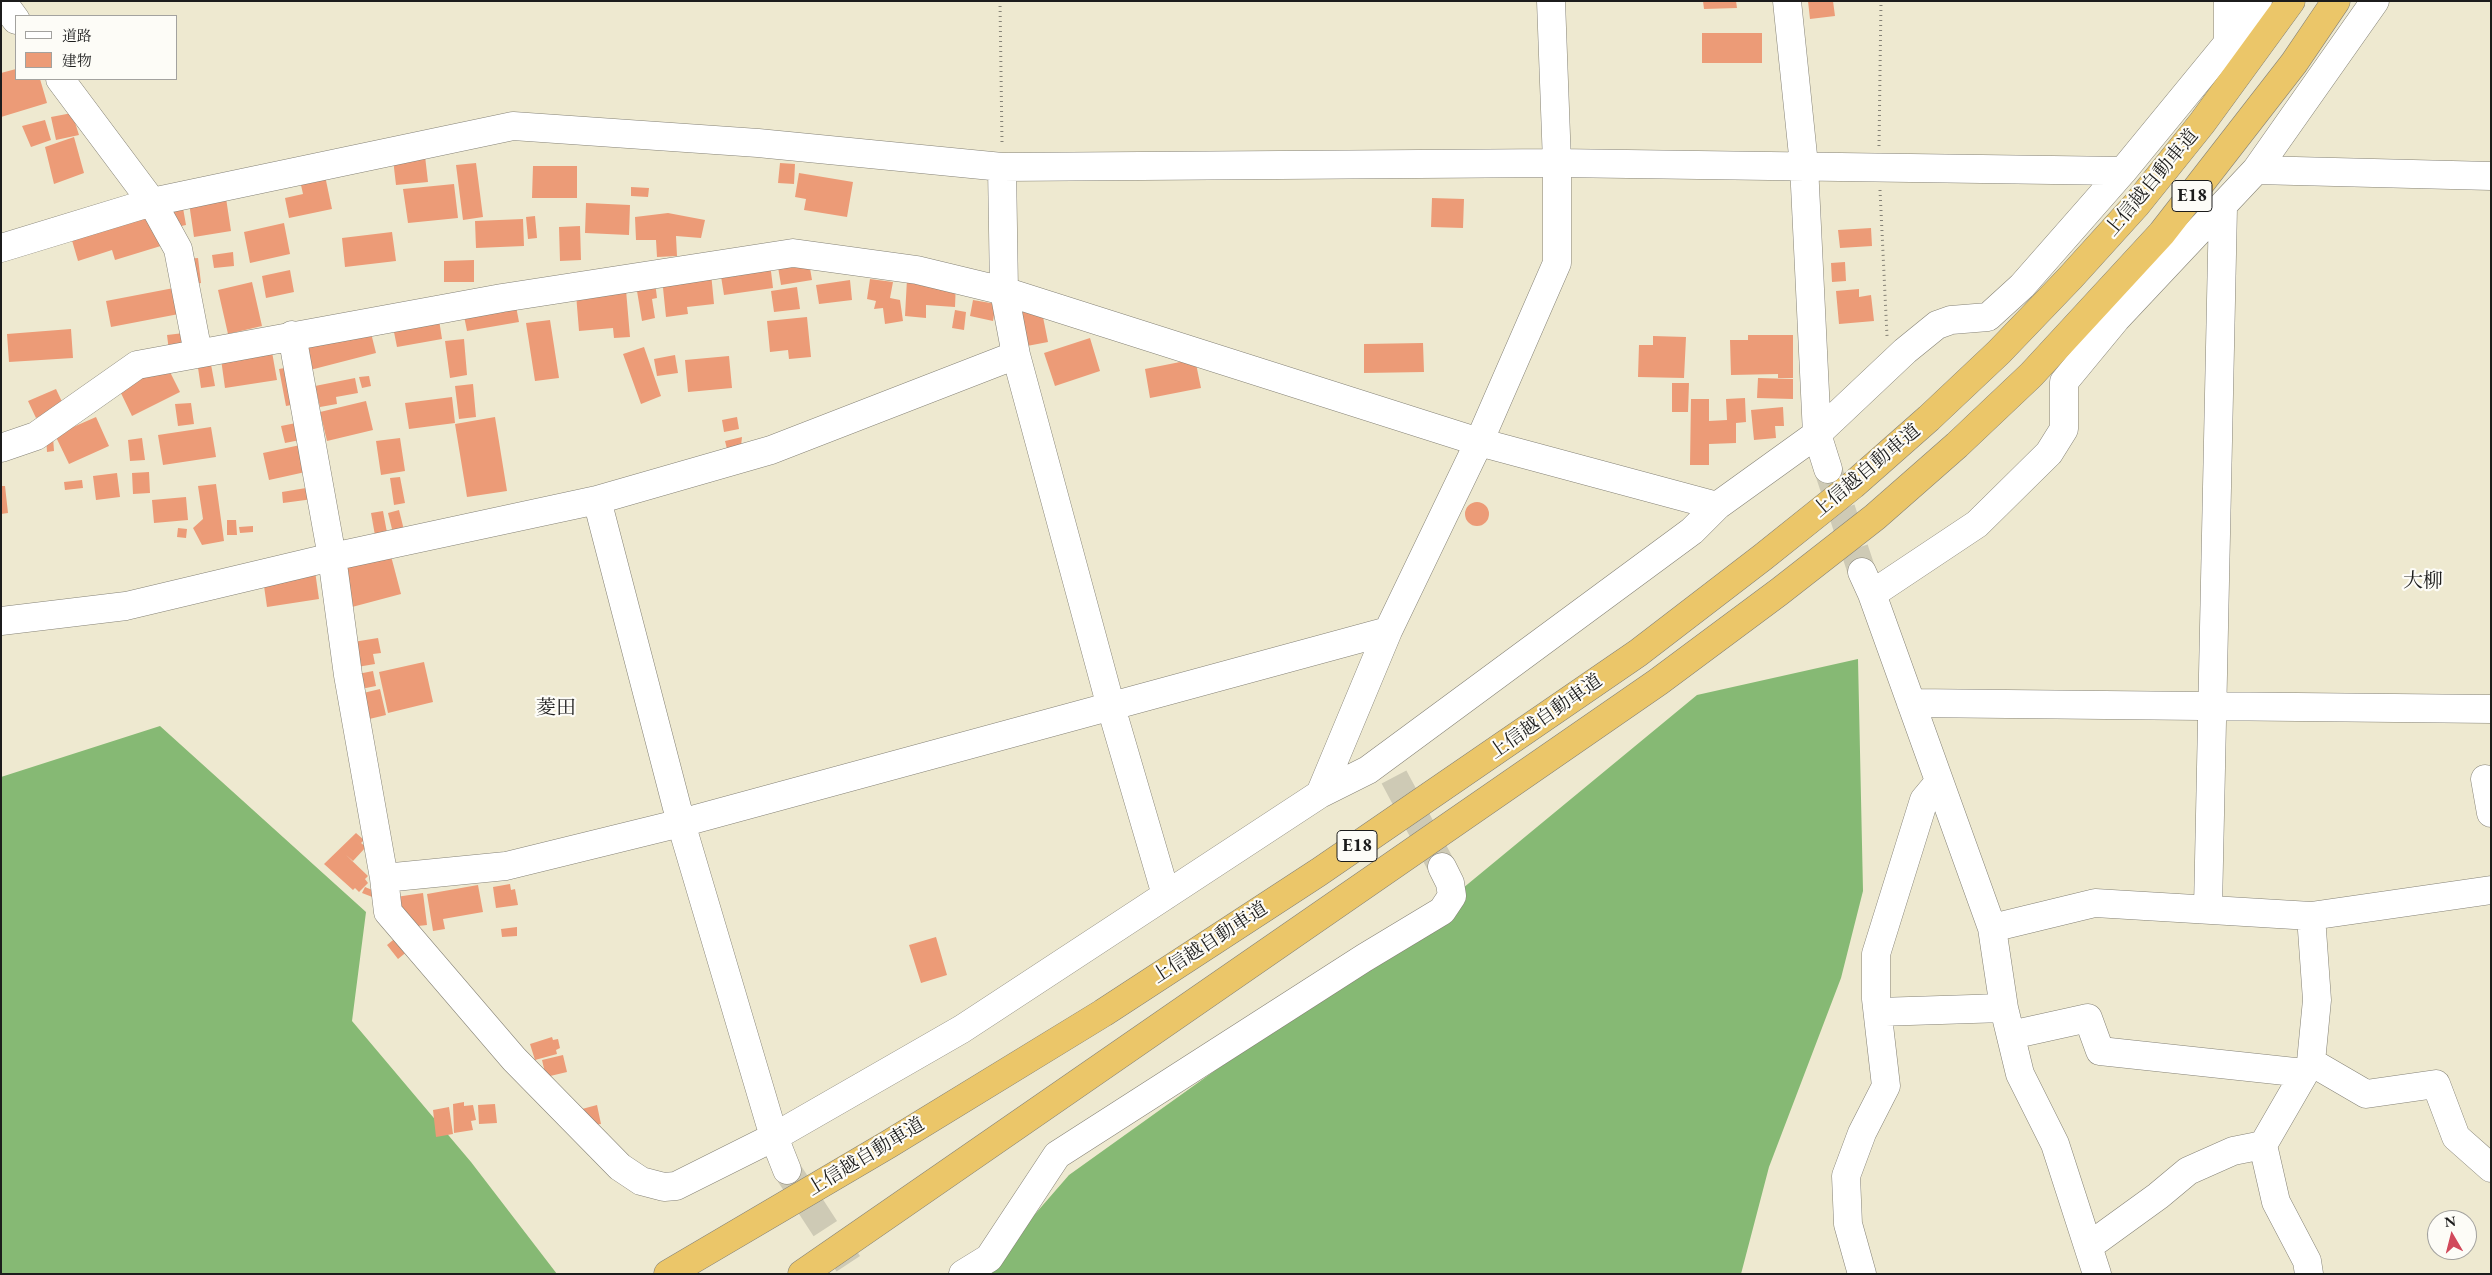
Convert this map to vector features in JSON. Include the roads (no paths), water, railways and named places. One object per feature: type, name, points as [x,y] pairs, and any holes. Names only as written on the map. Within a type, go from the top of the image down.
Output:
[{"type":"highway","name":"上信越自動車道","points":[[668,1274],[889,1144],[1095,1018],[1319,872],[1488,758],[1638,653],[1763,557],[1853,485],[1999,352],[2137,204],[2202,123],[2291,1]]},
{"type":"highway","name":"上信越自動車道","points":[[802,1274],[1658,682],[1875,518],[1957,445],[2030,375],[2162,233],[2294,63],[2336,1]]},
{"type":"street","points":[[2,1],[15,19]]},
{"type":"street","points":[[1320,794],[1388,631],[1480,442],[1557,263],[1557,162],[1551,1]]},
{"type":"street","points":[[1787,1],[1804,165],[1818,434],[1828,469]]},
{"type":"street","points":[[2228,1],[2228,43]]},
{"type":"street","points":[[292,335],[332,557],[348,675],[384,878],[388,912],[543,1091],[620,1167],[641,1181],[664,1187],[684,1184],[774,1137],[962,1029],[1320,794],[1368,770],[1389,768],[1692,531],[1717,506],[1818,434],[1905,350],[1937,325],[1951,320],[1988,317],[2002,306],[2123,171],[2228,43],[2258,1]]},
{"type":"street","points":[[2097,1274],[2055,1144],[2020,1074],[2004,1008],[1992,928],[1867,583],[1977,524],[2049,453],[2064,429],[2064,382],[2116,320],[2256,170],[2375,1]]},
{"type":"street","points":[[61,80],[152,202],[178,249],[198,353]]},
{"type":"street","points":[[1,248],[152,202],[513,126],[758,143],[1002,167],[1557,162],[2123,171]]},
{"type":"street","points":[[1002,167],[1004,290],[1016,355],[1110,707],[1166,895]]},
{"type":"street","points":[[2256,170],[2491,176]]},
{"type":"street","points":[[2208,908],[2223,206]]},
{"type":"street","points":[[1,448],[36,436],[137,365],[292,335],[502,298],[792,253],[917,270],[1004,290],[1480,442],[1717,506]]},
{"type":"street","points":[[1,621],[126,606],[332,557],[597,500],[771,450],[1016,355]]},
{"type":"street","points":[[597,500],[681,823],[774,1137],[787,1170]]},
{"type":"street","points":[[384,878],[506,866],[681,823],[1388,631]]},
{"type":"street","points":[[1911,703],[2491,709]]},
{"type":"street","points":[[2485,779],[2491,813]]},
{"type":"street","points":[[1862,1274],[1848,1224],[1846,1176],[1862,1133],[1886,1086],[1878,1012],[1876,954],[1924,800],[1940,782]]},
{"type":"street","points":[[963,1274],[989,1258],[1057,1156],[1364,958],[1442,912],[1452,896],[1450,883],[1442,867]]},
{"type":"street","points":[[1992,928],[2096,903],[2208,908],[2311,916],[2491,890]]},
{"type":"street","points":[[2309,1274],[2307,1261],[2276,1202],[2263,1145],[2308,1067],[2317,1000],[2311,916]]},
{"type":"street","points":[[1878,1012],[2004,1008]]},
{"type":"street","points":[[2011,1035],[2088,1018],[2100,1051],[2308,1067],[2366,1094],[2436,1084],[2456,1137],[2491,1168]]},
{"type":"street","points":[[2089,1246],[2158,1196],[2188,1171],[2233,1151],[2263,1145]]},
{"type":"tunnel","points":[[1828,469],[1862,572]]},
{"type":"tunnel","points":[[1394,777],[1442,867]]},
{"type":"tunnel","points":[[787,1170],[855,1274]]},
{"type":"district","name":"大柳","points":[[2423,582]]},
{"type":"district","name":"菱田","points":[[556,709]]}]
